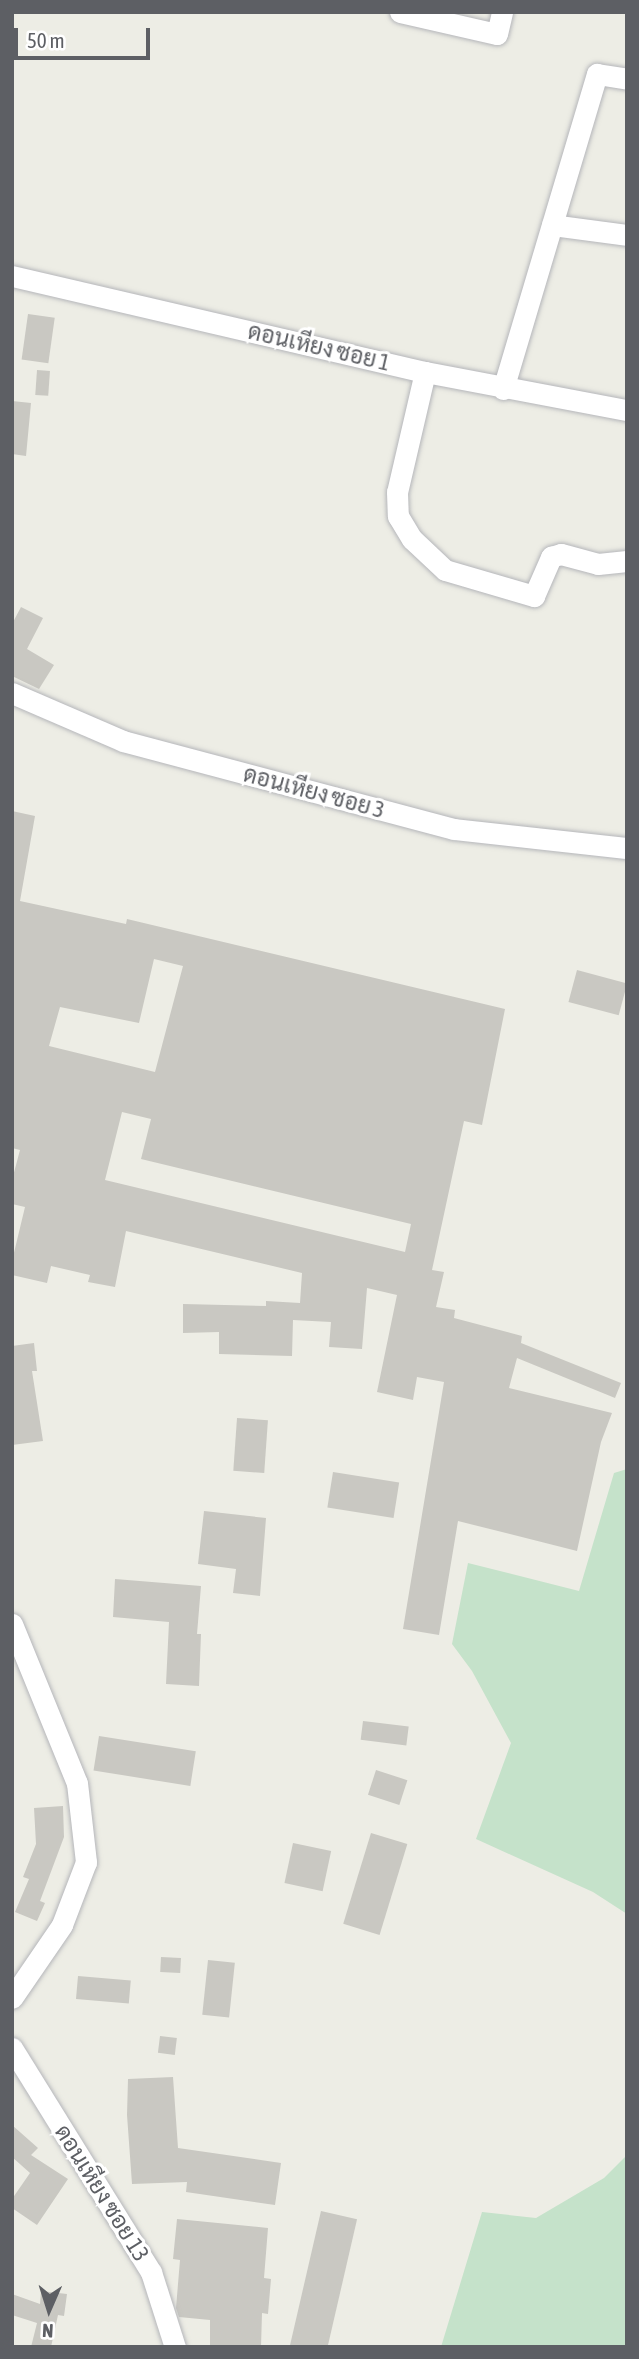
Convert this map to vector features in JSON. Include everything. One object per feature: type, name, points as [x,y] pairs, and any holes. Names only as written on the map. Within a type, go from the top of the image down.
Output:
[{"type":"street","points":[[400,12],[497,34],[502,12]]},
{"type":"street","points":[[503,388],[597,74],[627,79]]},
{"type":"street","points":[[552,225],[627,235]]},
{"type":"street","name":"ดอนเหียง ซอย 1","points":[[12,276],[425,372],[627,410]]},
{"type":"street","points":[[425,372],[397,492],[398,516],[412,539],[445,570],[534,596],[551,557],[561,554],[597,564],[627,561]]},
{"type":"street","name":"ดอนเหียง ซอย 3","points":[[12,693],[123,741],[454,828],[627,848]]},
{"type":"street","points":[[12,1625],[77,1783],[86,1862],[62,1925],[12,1998]]},
{"type":"street","name":"ดอนเหียง ซอย 13","points":[[12,2048],[151,2272],[175,2347]]},
{"type":"green space","points":[[627,1469],[627,1914],[593,1892],[476,1839],[511,1743],[472,1671],[452,1644],[468,1563],[579,1591],[614,1473]]},
{"type":"green space","points":[[627,2155],[627,2347],[441,2347],[482,2212],[536,2218],[604,2178]]},
{"type":"building","points":[[28,314],[55,318],[48,363],[22,360]]},
{"type":"building","points":[[37,370],[50,371],[48,396],[35,395]]},
{"type":"building","points":[[12,401],[31,403],[26,456],[12,454]]},
{"type":"building","points":[[21,607],[43,618],[27,649],[54,665],[39,689],[12,676],[12,624]]},
{"type":"building","points":[[12,811],[35,816],[20,901],[126,924],[127,919],[505,1009],[482,1125],[464,1121],[432,1270],[444,1272],[436,1307],[455,1310],[454,1318],[522,1336],[521,1343],[621,1383],[615,1398],[517,1358],[509,1388],[612,1413],[601,1442],[577,1551],[458,1521],[439,1635],[403,1629],[444,1382],[417,1377],[413,1400],[377,1392],[397,1295],[367,1288],[362,1349],[329,1347],[331,1322],[293,1320],[292,1356],[219,1354],[219,1332],[183,1333],[183,1304],[266,1306],[266,1301],[300,1303],[302,1273],[126,1231],[115,1287],[88,1282],[90,1275],[51,1266],[47,1283],[12,1275],[12,1261],[25,1207],[12,1204],[12,1180],[20,1150],[12,1148]],"holes":[[[154,959],[183,966],[155,1072],[49,1046],[60,1007],[139,1023]],[[122,1112],[151,1119],[141,1159],[411,1224],[405,1252],[105,1180]]]},
{"type":"building","points":[[577,970],[627,983],[619,1015],[568,1002]]},
{"type":"building","points":[[34,1343],[37,1371],[32,1371],[43,1441],[12,1445],[12,1346]]},
{"type":"building","points":[[237,1418],[268,1420],[264,1473],[233,1471]]},
{"type":"building","points":[[333,1472],[399,1482],[394,1518],[327,1508]]},
{"type":"building","points":[[204,1511],[266,1518],[260,1596],[233,1593],[236,1569],[198,1564]]},
{"type":"building","points":[[115,1579],[201,1586],[197,1634],[201,1634],[199,1686],[166,1684],[169,1622],[113,1617]]},
{"type":"building","points":[[363,1721],[409,1727],[406,1745],[361,1740]]},
{"type":"building","points":[[99,1736],[196,1751],[190,1786],[94,1771]]},
{"type":"building","points":[[376,1770],[407,1780],[399,1805],[368,1795]]},
{"type":"building","points":[[63,1806],[64,1837],[40,1901],[45,1903],[37,1921],[15,1912],[29,1879],[23,1877],[36,1844],[34,1808]]},
{"type":"building","points":[[371,1833],[407,1844],[380,1935],[343,1924]]},
{"type":"building","points":[[293,1843],[331,1851],[323,1891],[284,1883]]},
{"type":"building","points":[[161,1957],[181,1958],[180,1973],[160,1972]]},
{"type":"building","points":[[208,1960],[235,1963],[229,2018],[202,2015]]},
{"type":"building","points":[[78,1976],[131,1981],[129,2004],[76,1999]]},
{"type":"building","points":[[160,2036],[177,2038],[175,2055],[158,2053]]},
{"type":"building","points":[[173,2077],[178,2148],[281,2163],[275,2205],[186,2192],[187,2182],[132,2184],[127,2115],[128,2079]]},
{"type":"building","points":[[12,2125],[38,2148],[31,2155],[68,2179],[37,2225],[12,2208],[12,2199],[30,2173],[12,2157]]},
{"type":"building","points":[[321,2211],[357,2219],[328,2347],[290,2347]]},
{"type":"building","points":[[177,2219],[268,2228],[264,2278],[271,2279],[268,2314],[262,2313],[261,2347],[210,2347],[210,2320],[179,2317],[176,2308],[180,2260],[173,2259]]},
{"type":"building","points":[[41,2291],[67,2294],[64,2316],[58,2315],[51,2347],[31,2347],[37,2323],[12,2315],[12,2294],[40,2304]]}]
